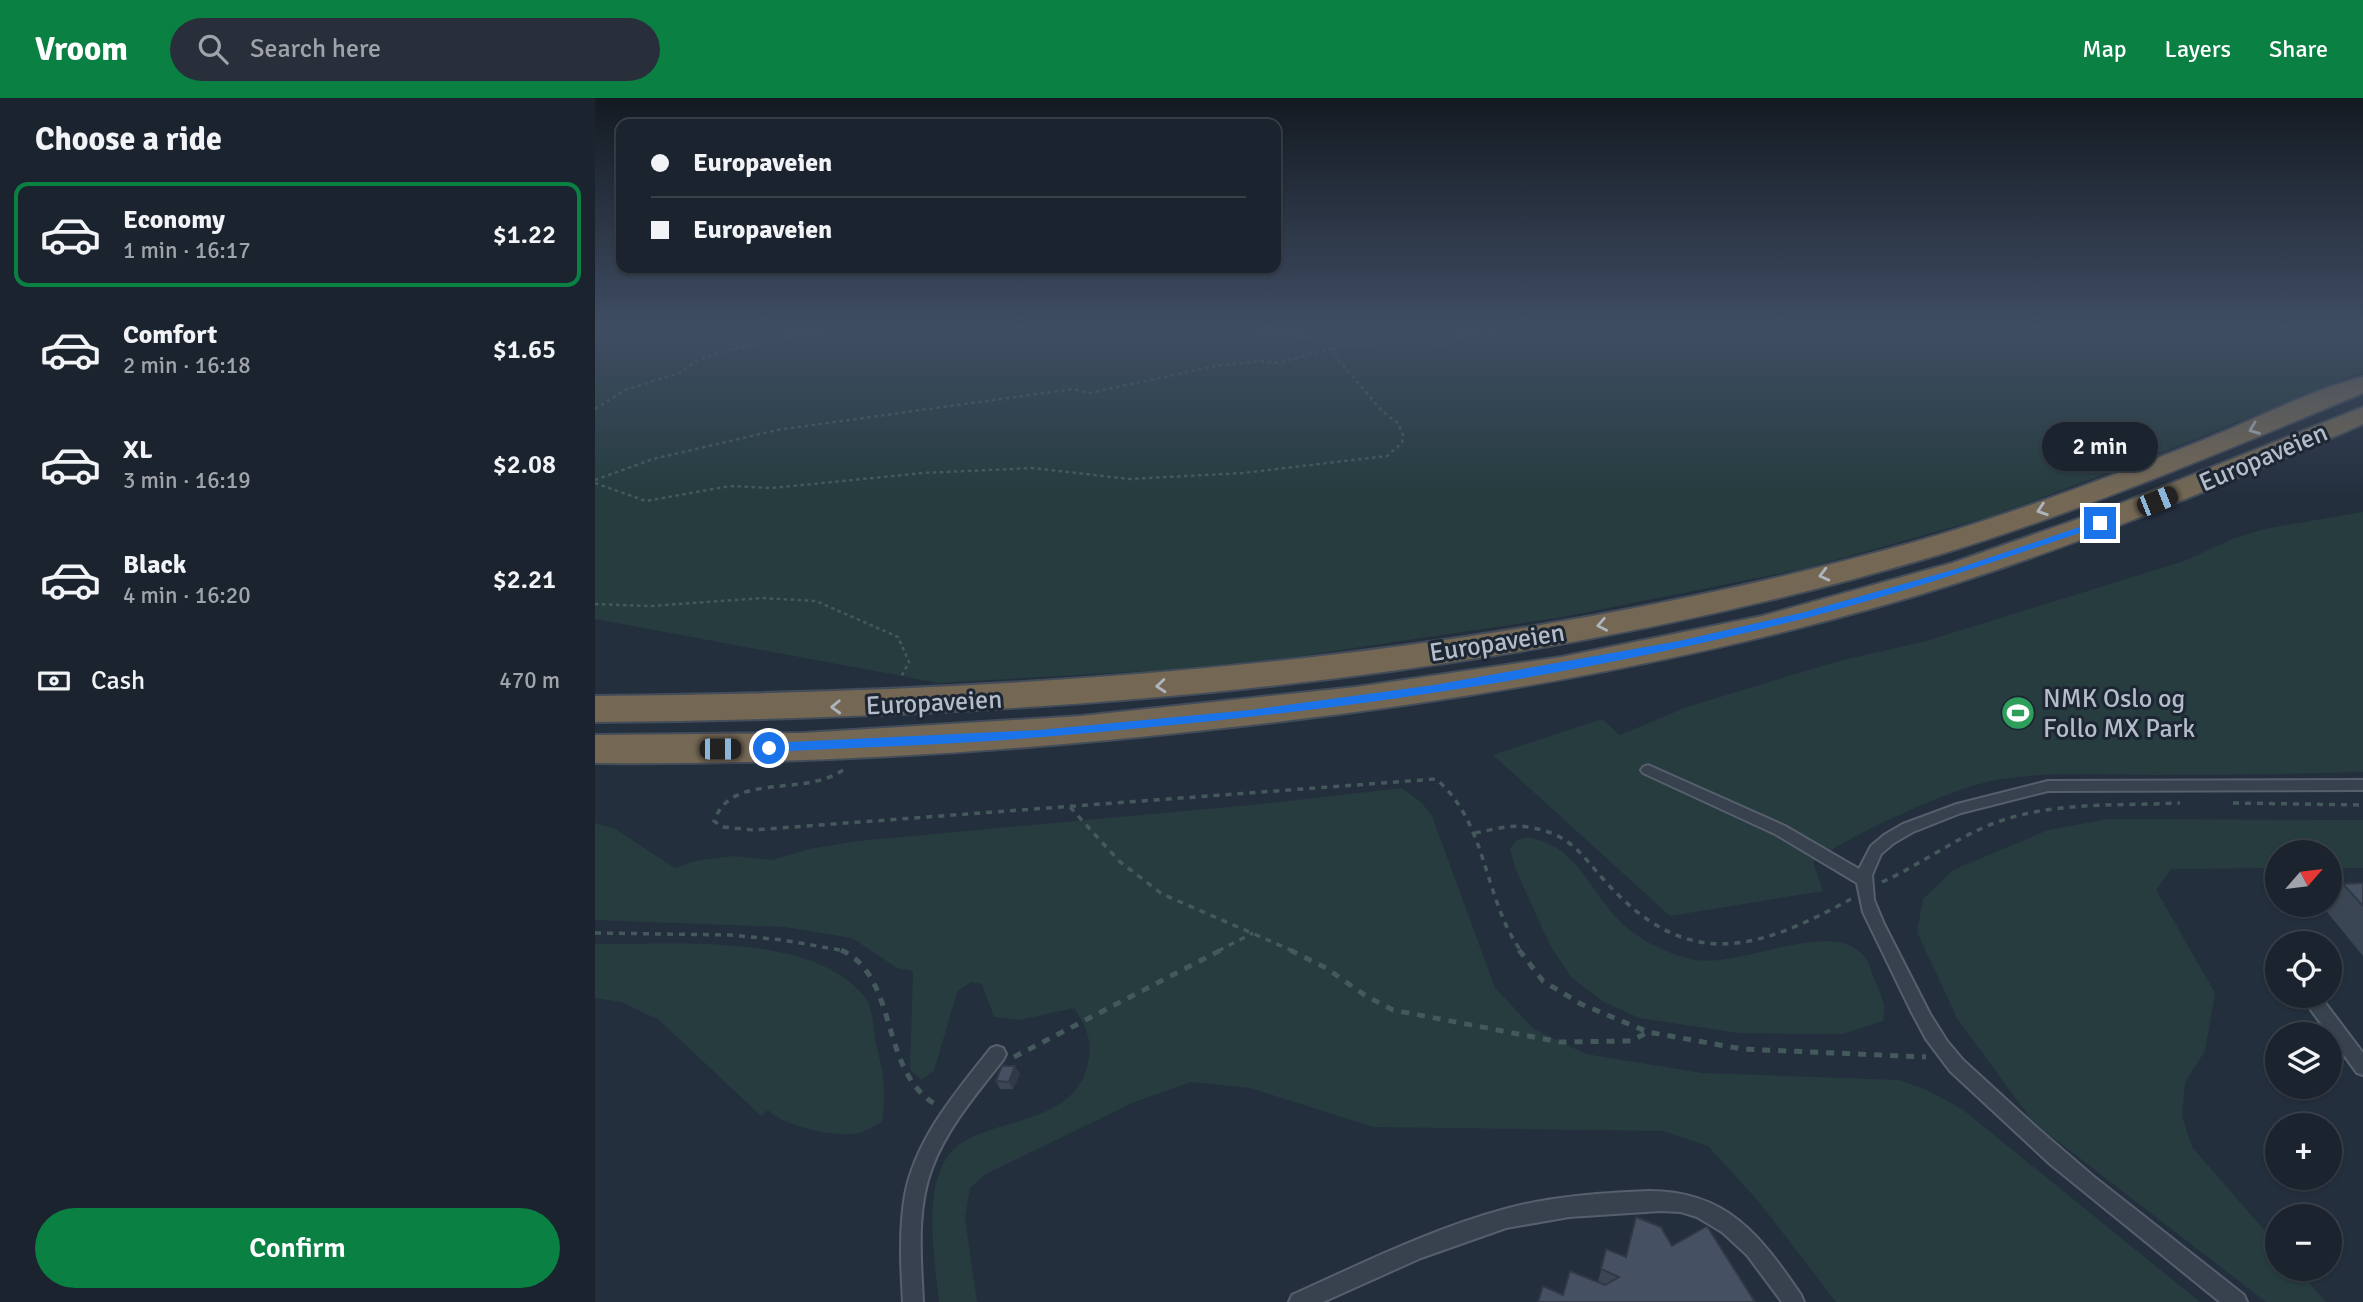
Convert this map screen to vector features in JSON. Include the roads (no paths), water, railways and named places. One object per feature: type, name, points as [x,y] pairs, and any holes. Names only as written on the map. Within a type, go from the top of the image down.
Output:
[{"type":"highway","name":"Europaveien","points":[[595,709],[852,707],[1128,689],[1336,666],[1585,628],[1780,587],[1924,548],[2101,488],[2363,384]]},
{"type":"highway","name":"Europaveien","points":[[595,749],[744,748],[1039,734],[1344,701],[1607,658],[1807,614],[1960,571],[2139,508],[2363,415]]},
{"type":"lane","points":[[1649,770],[1780,830],[1864,886]]},
{"type":"lane","points":[[2237,1302],[2082,1180],[1949,1058],[1922,1015],[1870,912],[1864,886],[1876,851],[1892,838],[1930,820],[2021,791],[2096,784],[2363,785]]},
{"type":"lane","points":[[2319,1008],[2363,1067]]},
{"type":"lane","points":[[913,1302],[909,1233],[912,1200],[920,1168],[934,1138],[997,1054]]},
{"type":"lane","points":[[1299,1302],[1491,1223],[1545,1210],[1645,1201],[1681,1203],[1700,1208],[1720,1219],[1745,1240],[1794,1302]]},
{"type":"place","name":"NMK Oslo og Follo MX Park","points":[[2018,713]]}]
